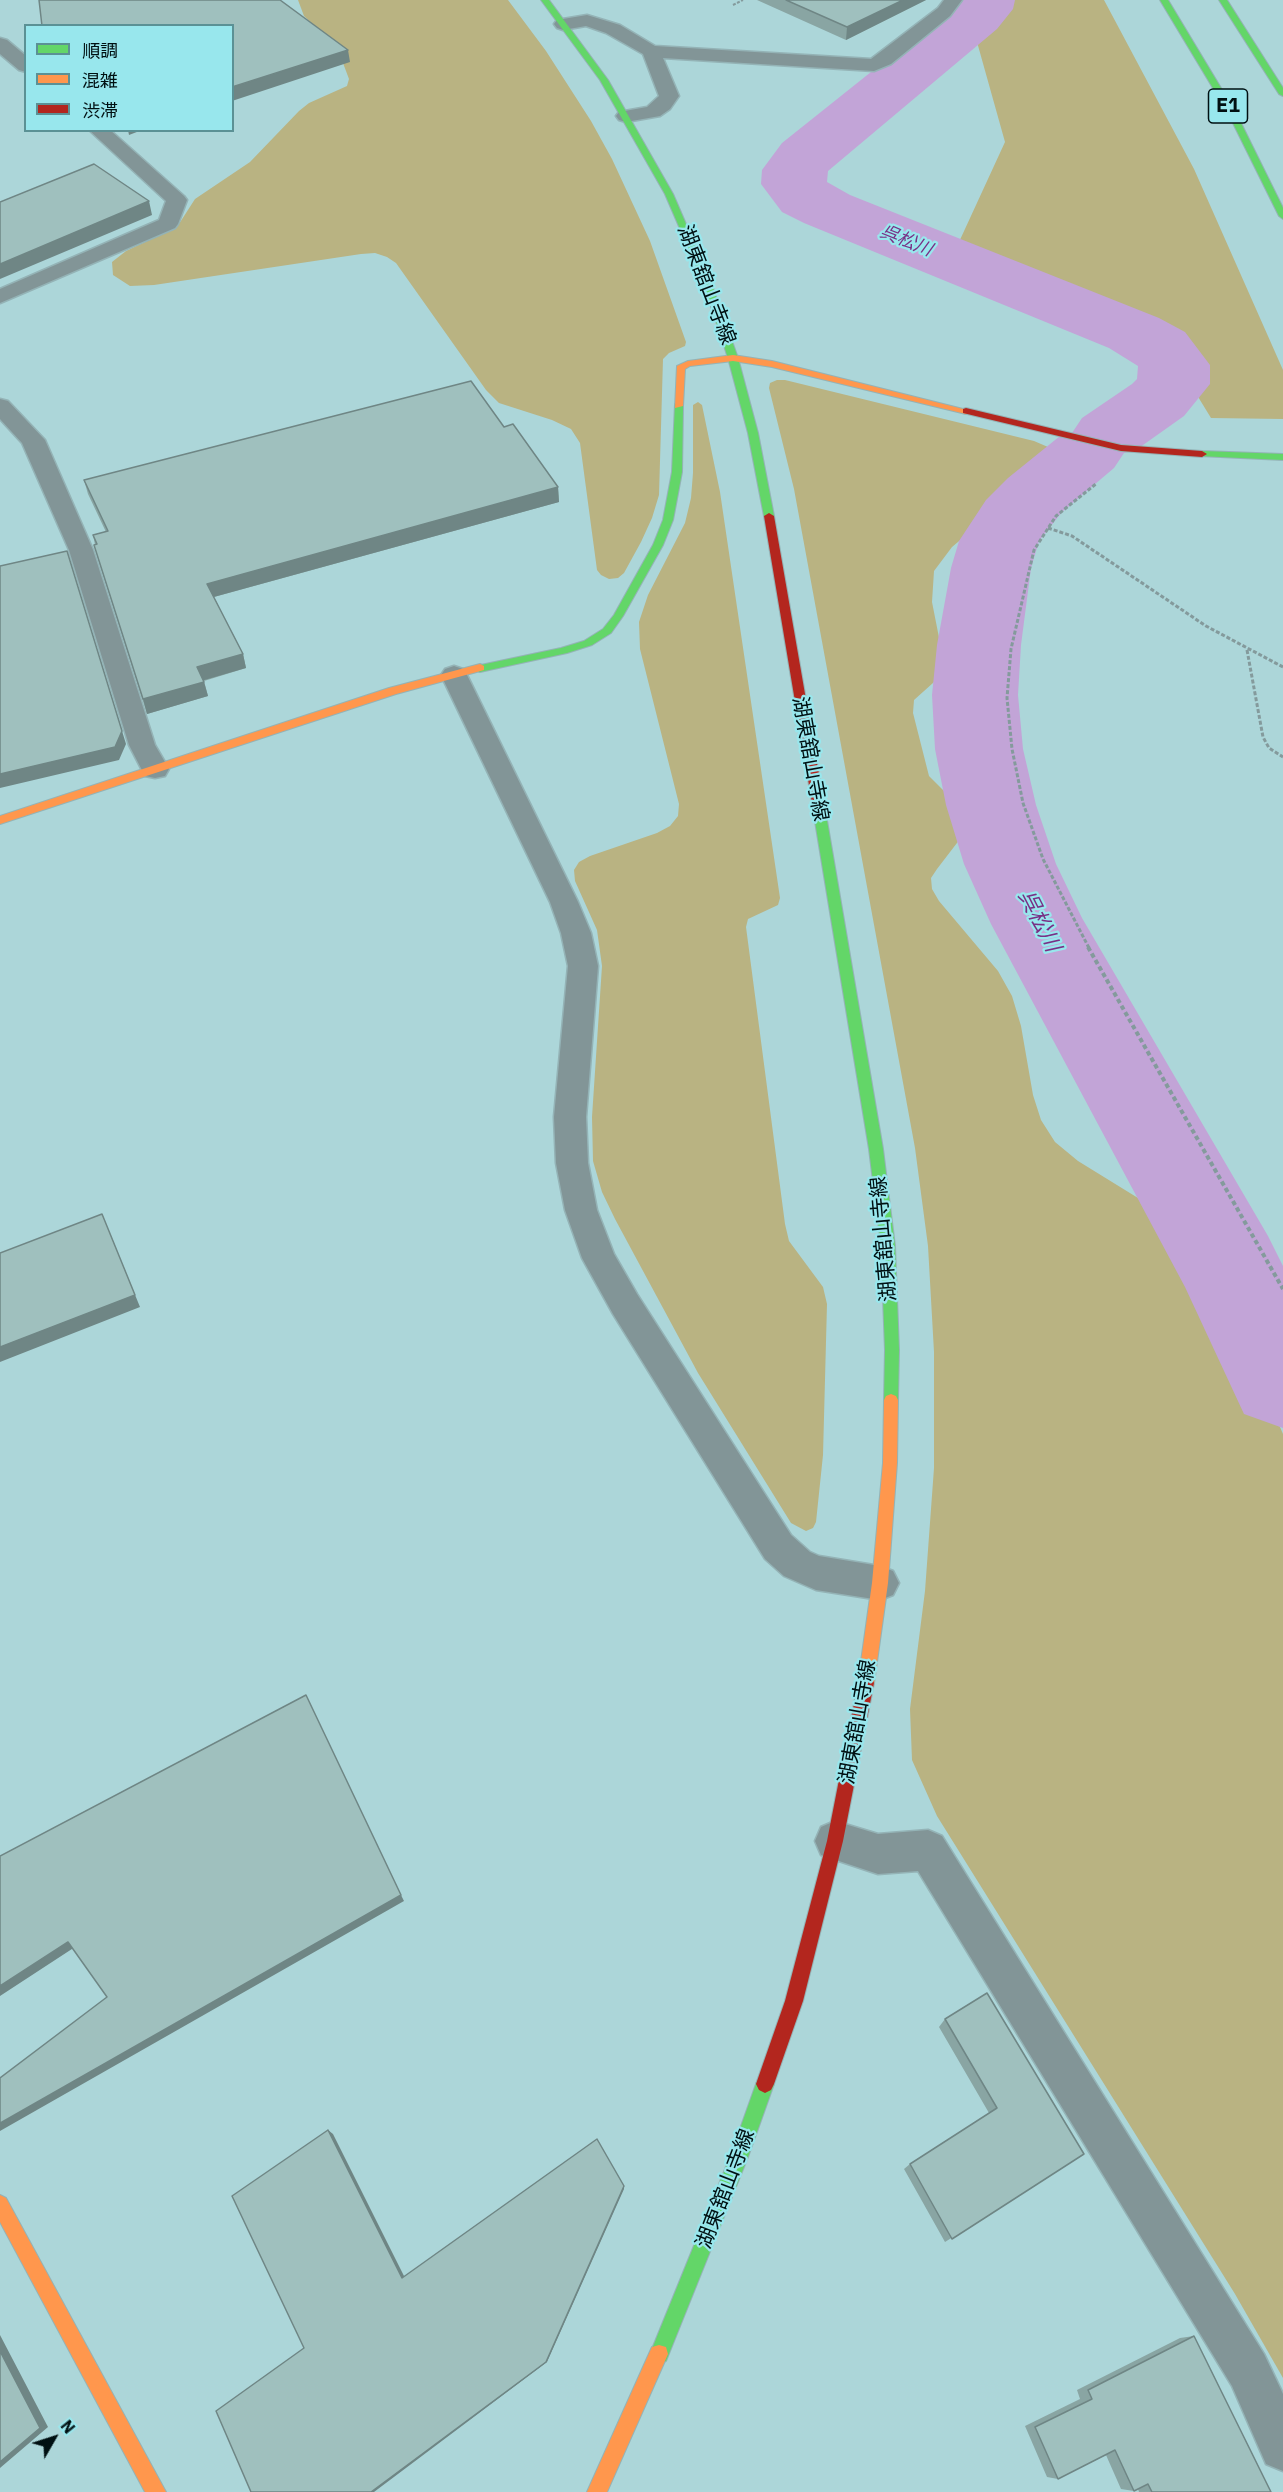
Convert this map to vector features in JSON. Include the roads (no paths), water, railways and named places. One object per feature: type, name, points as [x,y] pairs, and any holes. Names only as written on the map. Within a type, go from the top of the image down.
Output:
[{"type":"main road","name":"湖東舘山寺線","points":[[545,0],[564,24],[626,116],[669,194],[707,282],[733,358],[753,433],[765,490],[878,1159],[888,1246],[892,1350],[890,1463],[880,1583],[861,1713],[835,1841],[794,2001],[739,2157],[672,2325],[597,2492]]},
{"type":"main road","name":"E1","points":[[1164,0],[1232,113],[1283,216]]},
{"type":"main road","name":"E1","points":[[1223,0],[1283,94]]},
{"type":"main road","points":[[0,820],[393,691],[563,651],[588,643],[607,631],[618,616],[658,545],[668,520],[677,472],[678,375],[680,368],[688,364],[733,358],[772,364],[1129,449],[1283,457]]},
{"type":"main road","points":[[0,2204],[156,2492]]},
{"type":"street","points":[[564,24],[587,20],[613,29],[651,51],[874,65],[884,60],[944,12],[953,0]]},
{"type":"street","points":[[0,44],[24,64]]},
{"type":"street","points":[[626,116],[653,112],[663,105],[669,96],[651,51]]},
{"type":"street","points":[[0,297],[168,224],[177,200],[100,132]]},
{"type":"street","points":[[0,406],[33,441],[81,550],[142,745],[155,769]]},
{"type":"street","points":[[454,675],[564,902],[576,933],[583,966],[570,1117],[572,1163],[581,1210],[599,1258],[625,1304],[778,1547],[797,1564],[816,1573],[880,1583]]},
{"type":"street","points":[[835,1841],[878,1854],[928,1850],[1248,2370],[1283,2447]]},
{"type":"waterway","name":"呉松川","points":[[986,0],[984,9],[976,17],[805,157],[794,170],[794,184],[805,198],[827,209],[1134,333],[1160,347],[1174,365],[1173,384],[1158,400],[1109,434]]},
{"type":"waterway","name":"呉松川","points":[[1087,452],[1035,495],[1014,517],[999,541],[991,568],[979,645],[975,695],[979,749],[991,805],[1010,864],[1038,924],[1230,1268],[1283,1379]]}]
